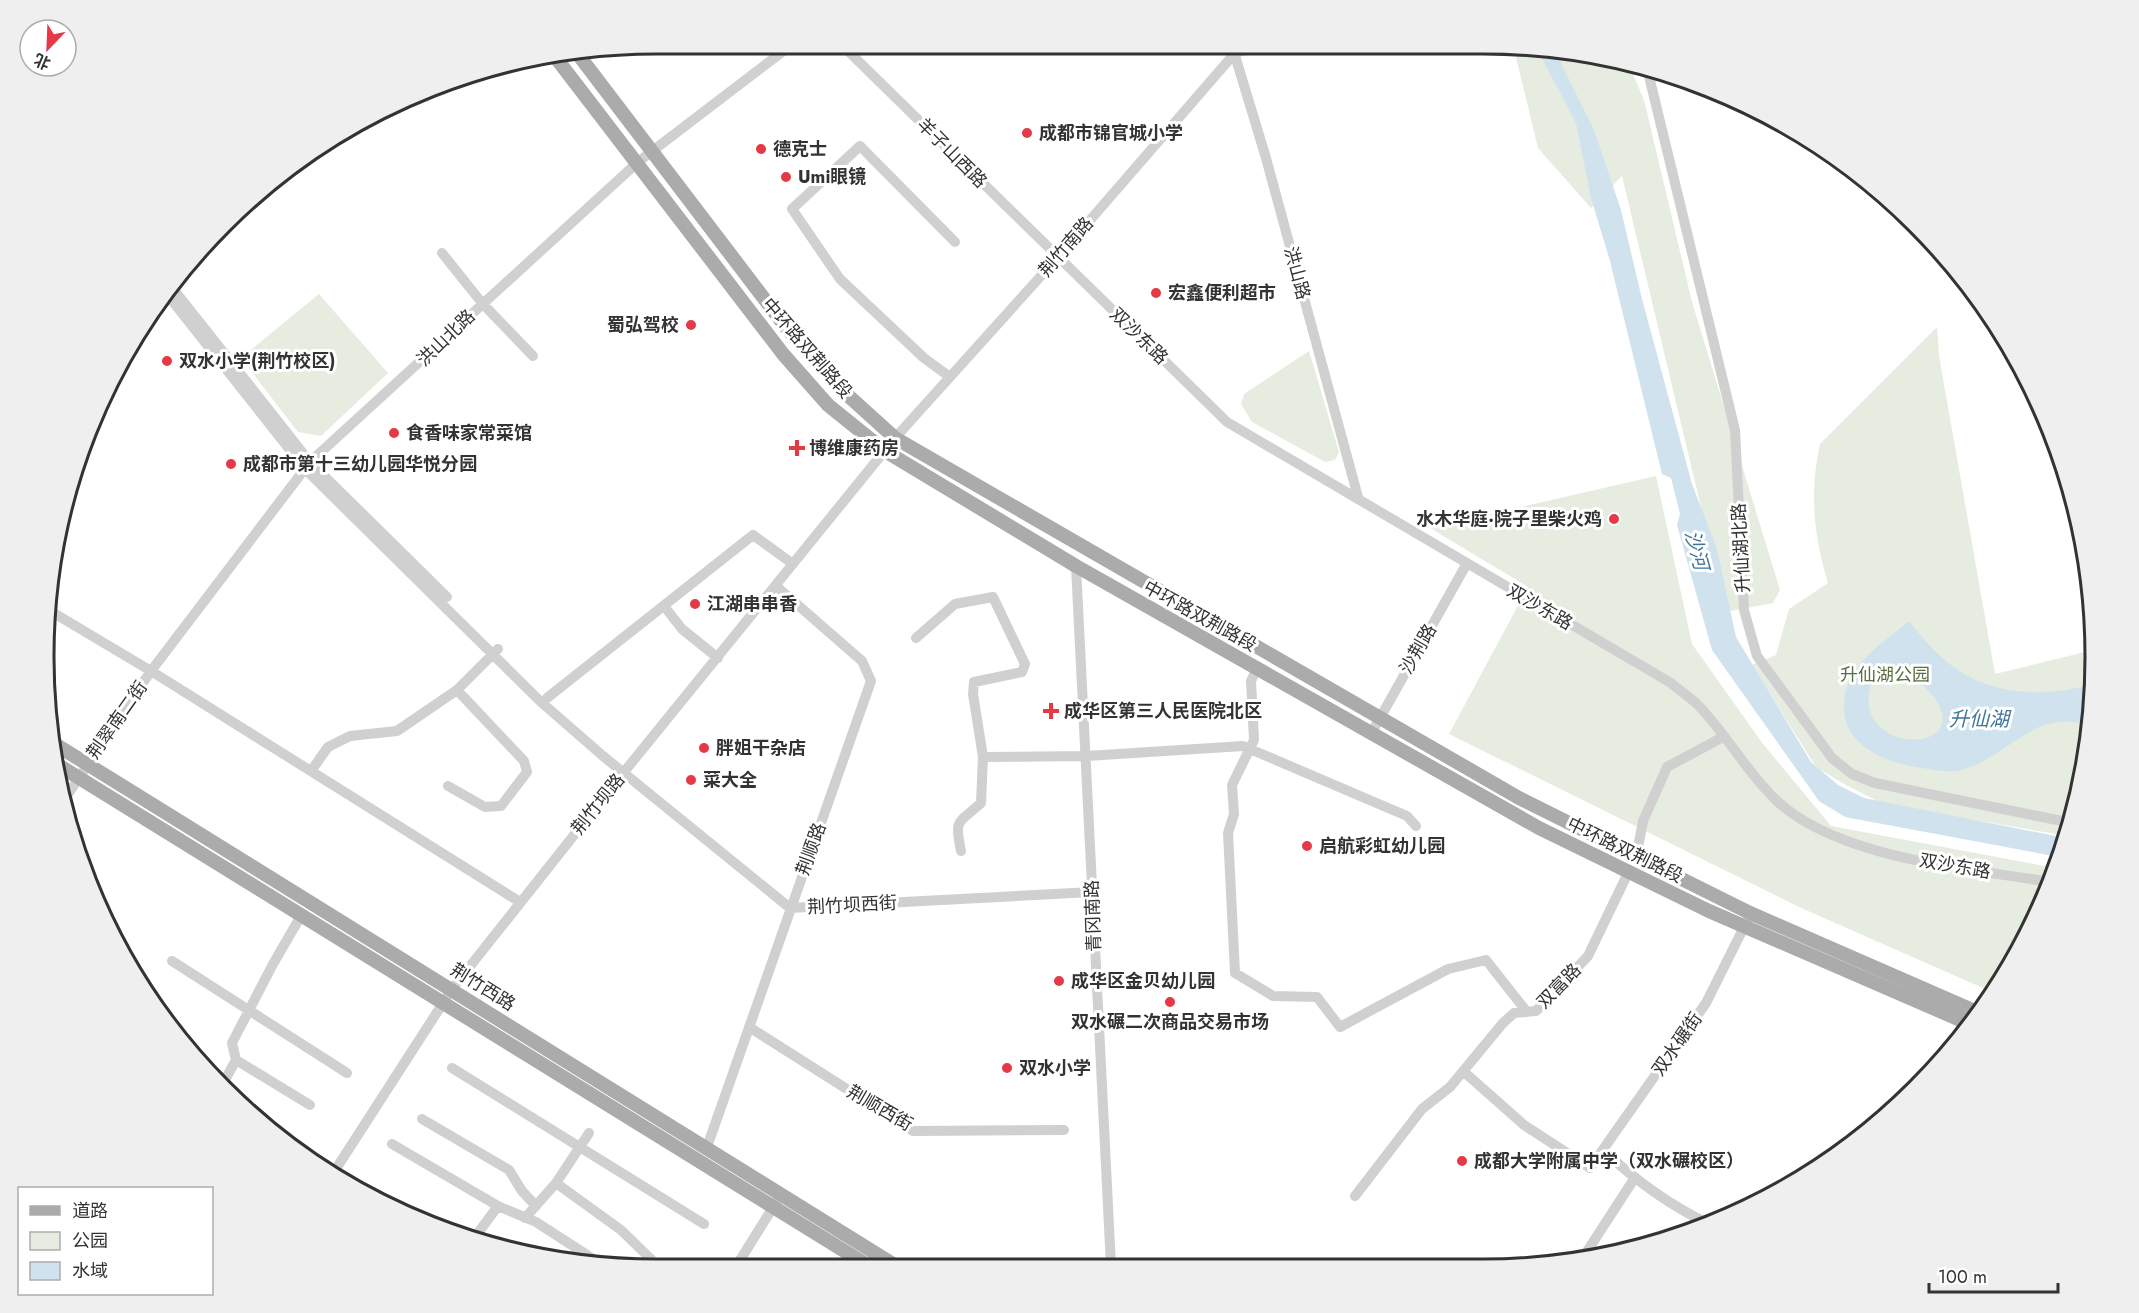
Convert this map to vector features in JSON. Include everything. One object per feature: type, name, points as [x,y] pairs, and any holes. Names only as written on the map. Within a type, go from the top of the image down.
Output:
[{"type":"main road","name":"中环路双荆路段","points":[[581,59],[785,326],[843,391],[895,438],[1519,798],[1636,858],[1747,919],[1962,1020]]},
{"type":"main road","name":"中环路双荆路段","points":[[560,62],[783,354],[828,405],[885,451],[1076,566],[1539,828],[1628,873],[1970,1009]]},
{"type":"main road","name":"荆竹西路","points":[[61,748],[707,1147],[857,1259]]},
{"type":"main road","name":"荆竹西路","points":[[65,769],[443,1002],[777,1201],[883,1259]]},
{"type":"street","name":"洪山北路","points":[[151,671],[308,465],[638,162],[779,54]]},
{"type":"street","name":"羊子山西路","points":[[851,54],[1058,257]]},
{"type":"street","name":"荆竹南路","points":[[885,451],[1058,257],[1231,54]]},
{"type":"street","name":"洪山路","points":[[1235,54],[1358,497]]},
{"type":"street","name":"升仙湖北路","points":[[1650,78],[1736,430],[1744,610],[1757,656],[1832,758],[1852,774],[1875,783],[2061,821]]},
{"type":"street","points":[[950,377],[924,358],[840,279],[792,209],[860,146],[955,242]]},
{"type":"street","points":[[442,253],[482,303],[533,357]]},
{"type":"street","name":"双沙东路","points":[[1058,257],[1227,422],[1671,683],[1696,703],[1778,802],[1806,823],[1841,841],[1891,854],[2041,881]]},
{"type":"street","points":[[177,293],[308,465]]},
{"type":"street","points":[[172,300],[308,465],[495,651],[606,750],[624,772]]},
{"type":"street","name":"荆竹坝路","points":[[337,1167],[452,989],[624,772],[885,451]]},
{"type":"street","points":[[547,698],[753,535],[793,564]]},
{"type":"street","name":"沙荆路","points":[[1371,734],[1467,565]]},
{"type":"street","name":"青冈南路","points":[[1076,566],[1111,1259]]},
{"type":"street","name":"荆顺路","points":[[707,1147],[871,681],[862,661],[776,586]]},
{"type":"street","points":[[916,638],[955,604],[993,597],[1025,664],[1022,672],[974,682],[973,694],[983,757],[981,803],[962,817],[956,830],[962,851]]},
{"type":"street","points":[[664,606],[682,629],[718,658]]},
{"type":"street","points":[[55,614],[151,671],[520,902]]},
{"type":"street","points":[[312,771],[328,747],[350,736],[397,732],[457,690],[495,651]]},
{"type":"street","points":[[495,651],[541,702],[624,772]]},
{"type":"street","points":[[1257,668],[1251,681],[1254,740],[1232,785],[1234,814],[1228,833],[1235,973],[1273,996],[1317,997],[1340,1027],[1448,969],[1486,960],[1527,1012]]},
{"type":"street","name":"荆翠南二街","points":[[70,791],[151,671]]},
{"type":"street","points":[[448,786],[485,807],[501,806],[527,772],[524,761],[457,690]]},
{"type":"street","points":[[1636,858],[1643,821],[1667,767],[1723,737]]},
{"type":"street","points":[[983,757],[1087,756],[1244,746],[1407,816],[1416,826]]},
{"type":"street","name":"荆竹坝西街","points":[[624,772],[790,908],[1092,892]]},
{"type":"street","name":"双富路","points":[[1355,1196],[1422,1109],[1450,1087],[1503,1023],[1514,1013],[1536,1011],[1588,956],[1628,873]]},
{"type":"street","points":[[226,1078],[236,1060],[232,1043],[302,914]]},
{"type":"street","name":"双水碾街","points":[[1463,1071],[1524,1125],[1590,1168],[1706,1003],[1747,919]]},
{"type":"street","points":[[172,961],[347,1074]]},
{"type":"street","name":"荆顺西街","points":[[749,1027],[913,1131],[1064,1130]]},
{"type":"street","points":[[236,1060],[310,1105]]},
{"type":"street","points":[[452,1068],[704,1224]]},
{"type":"street","points":[[423,1119],[509,1170],[522,1191],[536,1206]]},
{"type":"street","points":[[525,1218],[556,1183],[589,1133]]},
{"type":"street","points":[[392,1144],[586,1255]]},
{"type":"street","points":[[1604,1150],[1634,1179],[1698,1219]]},
{"type":"street","points":[[1589,1249],[1634,1179]]},
{"type":"street","points":[[556,1183],[621,1230],[651,1259]]},
{"type":"street","points":[[741,1259],[777,1201]]},
{"type":"street","points":[[479,1232],[498,1206]]},
{"type":"green space","points":[[1515,55],[1561,59],[1633,74],[1644,100],[1692,302],[1780,590],[1773,603],[1726,612],[1622,176],[1591,208],[1538,148]]},
{"type":"green space","points":[[319,294],[388,373],[321,436],[298,432],[241,358]]},
{"type":"green space","name":"升仙湖公园","points":[[1937,327],[1939,356],[1995,674],[2085,652],[2080,735],[2058,834],[1883,804],[1844,784],[1816,767],[1752,665],[1776,655],[1789,609],[1828,583],[1816,532],[1814,498],[1820,444]]},
{"type":"green space","points":[[1309,351],[1339,452],[1335,460],[1325,462],[1252,422],[1241,404],[1244,394]]},
{"type":"green space","points":[[1656,476],[1692,644],[1763,744],[1831,826],[2047,866],[2023,923],[1984,989],[1799,907],[1449,734],[1528,587],[1430,528]]},
{"type":"water","name":"沙河","points":[[1541,57],[1559,59],[1594,130],[1621,210],[1642,299],[1692,484],[1717,549],[1736,637],[1811,762],[1838,785],[1864,798],[2057,836],[2051,855],[1845,817],[1819,801],[1712,650],[1677,525],[1680,514],[1671,478],[1662,474],[1610,261],[1591,198],[1576,123]]},
{"type":"water","name":"升仙湖","points":[[1909,621],[1930,646],[1954,667],[1991,686],[2031,692],[2052,692],[2084,686],[2081,724],[2053,723],[2038,728],[1981,762],[1957,771],[1912,766],[1880,756],[1855,738],[1847,725],[1844,709],[1846,691],[1856,669]],"holes":[[[1885,670],[1905,675],[1929,691],[1943,716],[1939,730],[1926,738],[1908,739],[1890,734],[1875,722],[1869,702],[1874,676]]]},
{"type":"place","name":"成都市锦官城小学","points":[[1027,133]]},
{"type":"place","name":"德克士","points":[[761,149]]},
{"type":"place","name":"Umi眼镜","points":[[786,177]]},
{"type":"place","name":"宏鑫便利超市","points":[[1156,293]]},
{"type":"place","name":"蜀弘驾校","points":[[691,325]]},
{"type":"place","name":"双水小学(荆竹校区)","points":[[167,361]]},
{"type":"place","name":"食香味家常菜馆","points":[[394,433]]},
{"type":"place","name":"博维康药房","points":[[797,448]]},
{"type":"place","name":"成都市第十三幼儿园华悦分园","points":[[231,464]]},
{"type":"place","name":"水木华庭·院子里柴火鸡","points":[[1614,519]]},
{"type":"place","name":"江湖串串香","points":[[695,604]]},
{"type":"place","name":"成华区第三人民医院北区","points":[[1051,711]]},
{"type":"place","name":"胖姐干杂店","points":[[704,748]]},
{"type":"place","name":"菜大全","points":[[691,780]]},
{"type":"place","name":"启航彩虹幼儿园","points":[[1307,846]]},
{"type":"place","name":"成华区金贝幼儿园","points":[[1059,981]]},
{"type":"place","name":"双水碾二次商品交易市场","points":[[1170,1002]]},
{"type":"place","name":"双水小学","points":[[1007,1068]]},
{"type":"place","name":"成都大学附属中学（双水碾校区）","points":[[1462,1161]]}]
